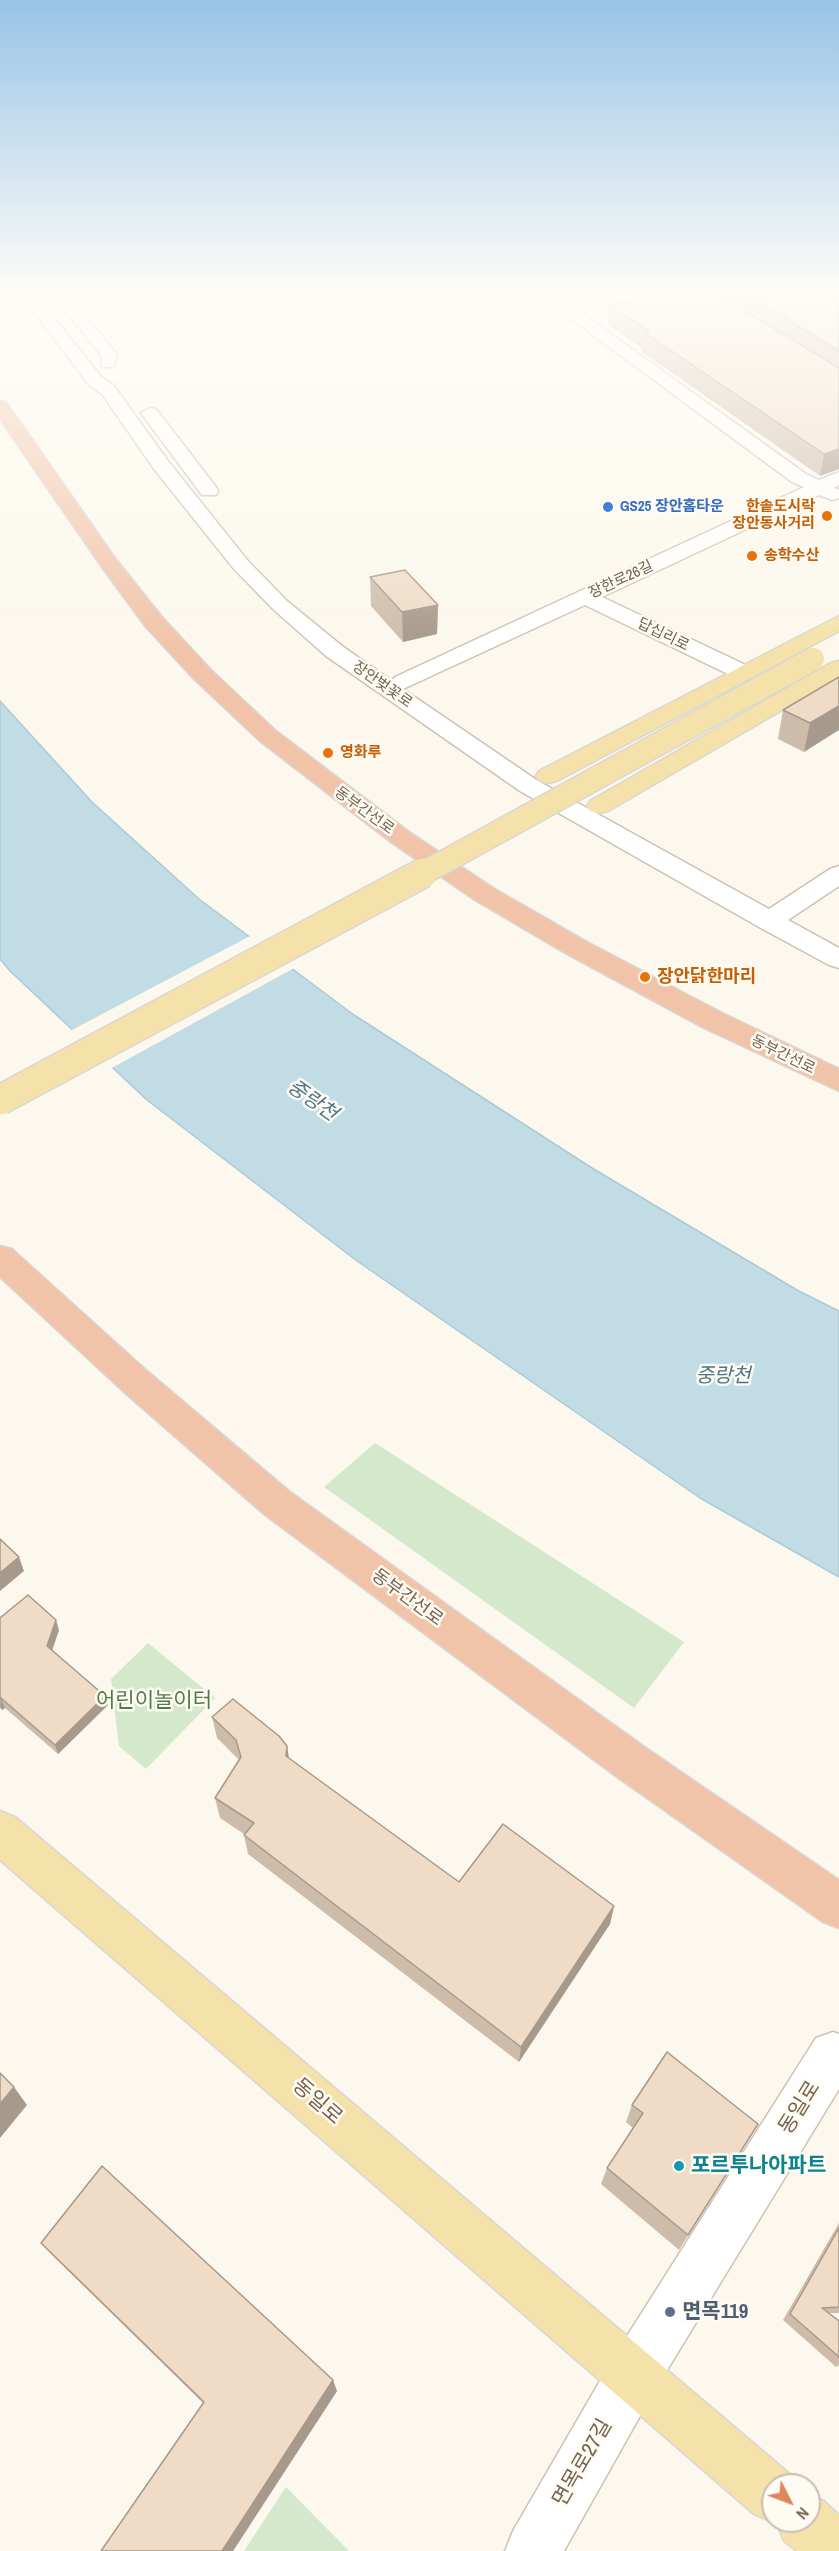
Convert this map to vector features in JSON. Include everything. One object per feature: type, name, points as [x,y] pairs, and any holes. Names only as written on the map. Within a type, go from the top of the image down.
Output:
[{"type":"highway","name":"동부간선로","points":[[4,412],[108,562],[154,622],[203,675],[268,736],[400,837],[495,900],[577,948],[701,1014],[839,1082]]},
{"type":"highway","name":"동부간선로","points":[[0,1258],[135,1381],[277,1503],[628,1760],[839,1906]]},
{"type":"main road","points":[[548,776],[839,622]]},
{"type":"main road","points":[[0,1100],[326,926],[839,645]]},
{"type":"main road","points":[[599,806],[839,668]]},
{"type":"main road","name":"동일로","points":[[0,1832],[761,2484]]},
{"type":"main road","points":[[818,2533],[839,2551]]},
{"type":"street","name":"장안벚꽃로","points":[[124,412],[161,465],[241,565],[280,605],[342,657],[529,786],[776,915],[839,940]]},
{"type":"street","points":[[149,412],[221,508]]},
{"type":"street","points":[[707,412],[799,478],[839,496]]},
{"type":"street","points":[[148,445],[194,436]]},
{"type":"street","name":"장한로26길","points":[[403,682],[839,478]]},
{"type":"street","name":"장안벚꽃로","points":[[242,537],[250,551],[274,577],[319,619],[403,682],[548,776],[776,915],[839,959]]},
{"type":"street","name":"답십리로","points":[[585,597],[742,672]]},
{"type":"street","points":[[776,915],[839,874]]},
{"type":"street","name":"동일로","points":[[633,2374],[833,2055]]},
{"type":"street","name":"면목로27길","points":[[533,2551],[633,2374]]},
{"type":"green space","points":[[375,1443],[684,1642],[634,1708],[324,1487]]},
{"type":"green space","name":"어린이놀이터","points":[[148,1643],[215,1698],[146,1769],[119,1746],[111,1679]]},
{"type":"green space","points":[[286,2487],[349,2551],[244,2551]]},
{"type":"water","name":"중랑천","points":[[0,701],[92,802],[199,899],[354,1015],[592,1168],[797,1290],[839,1311],[839,1577],[700,1498],[357,1261],[147,1100],[10,971],[0,959]]},
{"type":"pier","points":[[252,935],[296,967],[110,1069],[70,1031]]},
{"type":"building","points":[[762,412],[839,412],[839,449],[824,454]]},
{"type":"building","points":[[405,570],[438,605],[402,612],[370,577]]},
{"type":"building","points":[[839,677],[839,706],[810,723],[783,710]]},
{"type":"building","points":[[0,1539],[19,1557],[0,1573]]},
{"type":"building","points":[[28,1595],[56,1620],[47,1646],[105,1696],[55,1745],[0,1699],[0,1618]]},
{"type":"building","points":[[233,1699],[279,1736],[287,1746],[286,1756],[459,1882],[503,1824],[614,1906],[521,2047],[244,1835],[254,1823],[215,1798],[241,1757],[236,1740],[212,1717]]},
{"type":"building","name":"포르투나아파트","points":[[667,2052],[758,2124],[688,2235],[607,2168],[643,2113],[632,2105]]},
{"type":"building","points":[[0,2073],[14,2087],[0,2104]]},
{"type":"building","points":[[102,2166],[333,2380],[222,2551],[101,2551],[204,2402],[41,2243]]},
{"type":"building","points":[[839,2228],[839,2307],[822,2308],[839,2321],[839,2357],[790,2314]]},
{"type":"place","name":"GS25 장안홈타운","points":[[608,507]]},
{"type":"place","name":"한솥도시락 장안동사거리","points":[[827,516]]},
{"type":"place","name":"송학수산","points":[[752,556]]},
{"type":"place","name":"영화루","points":[[328,753]]},
{"type":"place","name":"장안닭한마리","points":[[645,977]]},
{"type":"place","name":"포르투나아파트","points":[[679,2166]]},
{"type":"place","name":"면목119","points":[[670,2312]]}]
